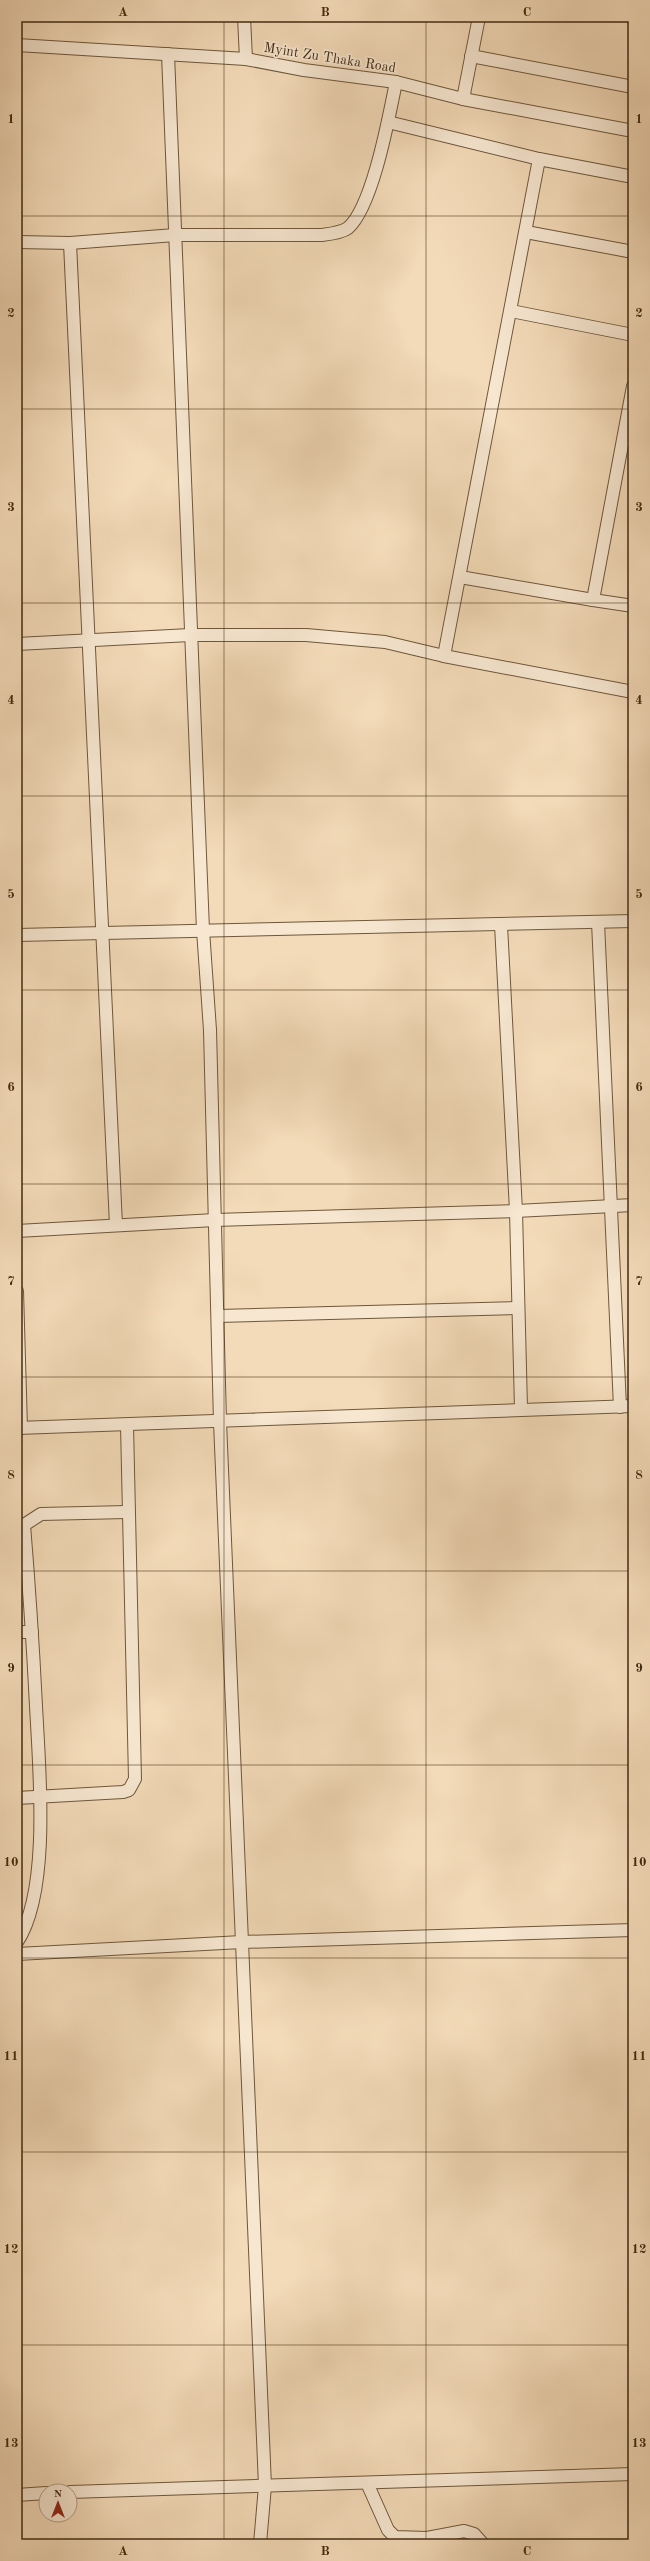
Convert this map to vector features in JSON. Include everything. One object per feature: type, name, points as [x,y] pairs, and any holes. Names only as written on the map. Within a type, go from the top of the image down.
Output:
[{"type":"street","points":[[244,17],[246,59]]},
{"type":"street","points":[[463,99],[479,17]]},
{"type":"street","name":"Myint Zu Thaka Road","points":[[17,45],[246,59],[304,70],[396,82],[463,99],[633,132]]},
{"type":"street","points":[[168,54],[190,635],[203,930],[210,1030],[220,1422],[265,2486],[260,2544]]},
{"type":"street","points":[[471,56],[633,88]]},
{"type":"street","points":[[17,242],[70,243],[175,235],[321,235],[347,228],[361,208],[369,190],[388,122],[396,82]]},
{"type":"street","points":[[388,122],[539,159],[633,177]]},
{"type":"street","points":[[444,656],[512,311],[539,159]]},
{"type":"street","points":[[526,232],[633,252]]},
{"type":"street","points":[[70,243],[116,1225]]},
{"type":"street","points":[[512,311],[633,335]]},
{"type":"street","points":[[593,600],[633,386]]},
{"type":"street","points":[[460,577],[633,606]]},
{"type":"street","points":[[17,644],[190,635],[306,635],[385,642],[444,656],[633,692]]},
{"type":"street","points":[[17,935],[633,921]]},
{"type":"street","points":[[598,922],[620,1407]]},
{"type":"street","points":[[501,925],[516,1211],[517,1308],[521,1408]]},
{"type":"street","points":[[17,1231],[215,1220],[516,1211],[633,1205]]},
{"type":"street","points":[[17,1291],[19,1428],[127,1426],[521,1408],[633,1406]]},
{"type":"street","points":[[218,1316],[517,1308]]},
{"type":"street","points":[[17,1798],[123,1792],[130,1790],[135,1779],[127,1426]]},
{"type":"street","points":[[17,1942],[32,1906],[36,1888],[41,1797],[32,1632],[21,1525],[41,1514],[128,1512]]},
{"type":"street","points":[[17,1632],[32,1632]]},
{"type":"street","points":[[17,1954],[242,1942],[633,1930]]},
{"type":"street","points":[[78,2492],[633,2474]]},
{"type":"street","points":[[367,2483],[388,2530],[395,2537],[427,2538],[464,2531],[474,2534],[483,2544]]},
{"type":"street","points":[[17,2495],[38,2494]]}]
